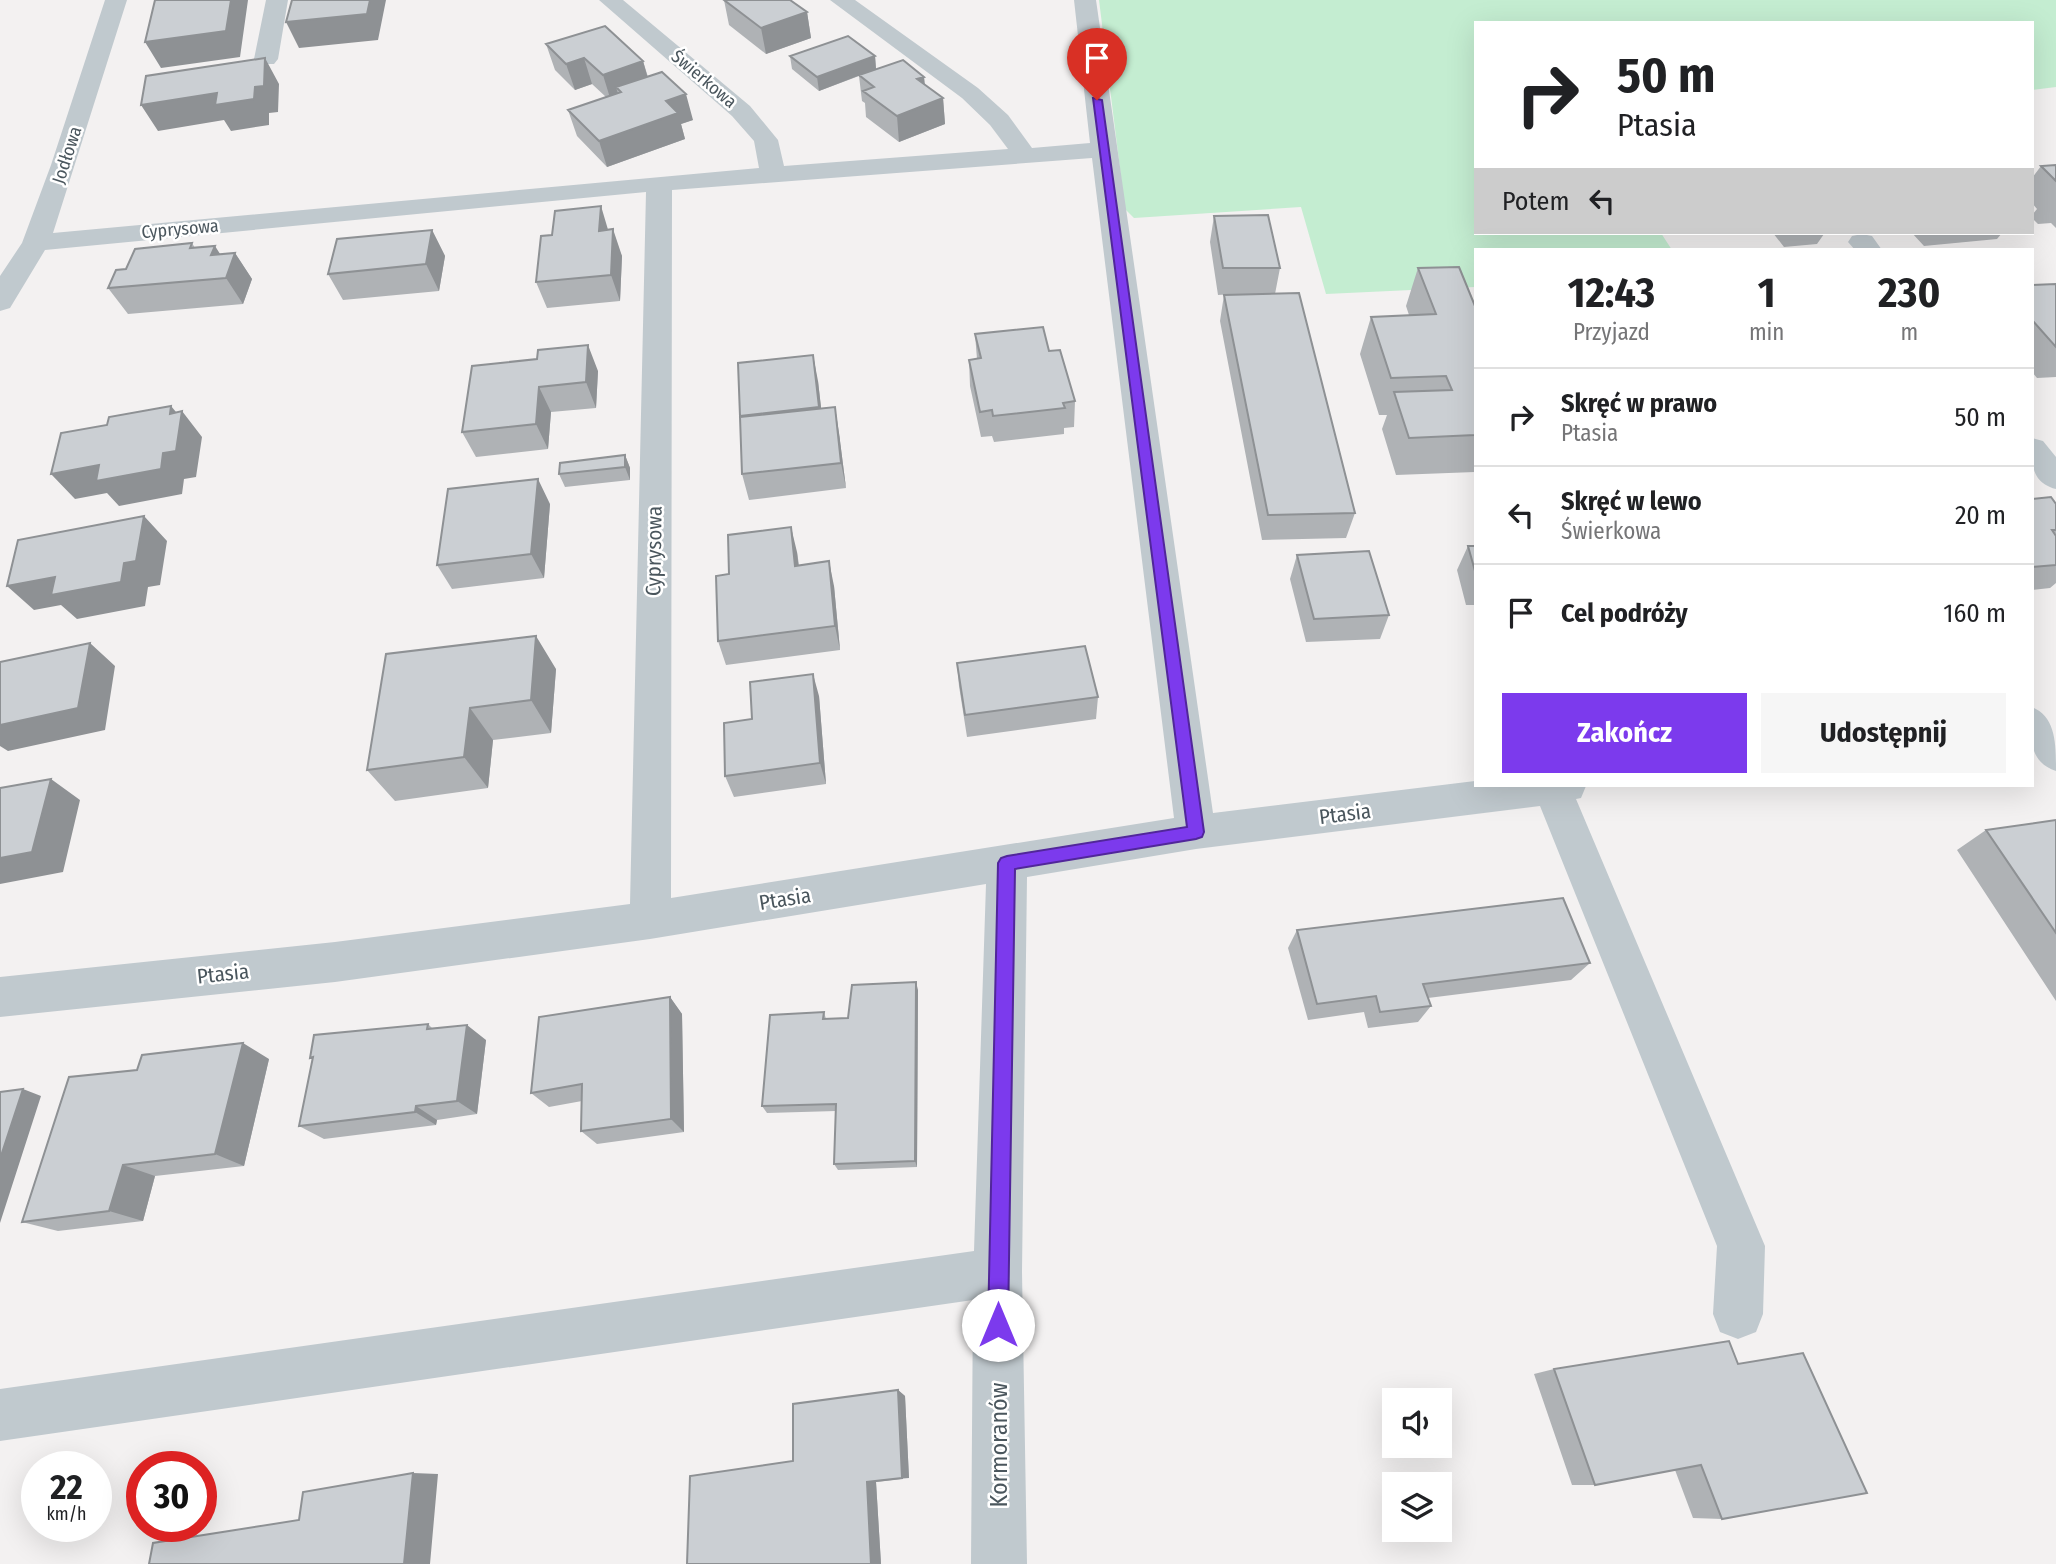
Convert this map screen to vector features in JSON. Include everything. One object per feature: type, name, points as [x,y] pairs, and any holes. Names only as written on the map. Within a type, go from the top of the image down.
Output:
[{"type":"street","name":"Jodłowa","points":[[0,302],[36,243],[64,165],[116,0]]},
{"type":"street","points":[[266,59],[277,0]]},
{"type":"street","name":"Świerkowa","points":[[610,0],[741,111],[766,140],[773,174]]},
{"type":"street","points":[[841,0],[970,93],[999,120],[1024,154]]},
{"type":"street","points":[[1085,0],[1196,832]]},
{"type":"street","name":"Cyprysowa","points":[[36,243],[659,183],[1103,150]]},
{"type":"street","name":"Cyprysowa","points":[[650,920],[659,183]]},
{"type":"street","points":[[2034,451],[2056,478]]},
{"type":"street","points":[[2034,709],[2056,706]]},
{"type":"street","points":[[2034,725],[2056,755]]},
{"type":"street","points":[[1560,787],[1741,1246],[1738,1314]]},
{"type":"street","name":"Ptasia","points":[[0,997],[335,962],[650,920],[1196,832],[1560,787]]},
{"type":"street","name":"Kormoranów","points":[[999,1564],[998,1272],[1007,863]]},
{"type":"street","points":[[0,1415],[998,1272]]},
{"type":"green space","points":[[1099,0],[2056,0],[2056,87],[2034,90],[2034,21],[1474,21],[1474,235],[1662,235],[1671,248],[1474,248],[1474,287],[1326,294],[1301,207],[1134,218],[1125,209]]},
{"type":"building","points":[[155,0],[231,0],[226,31],[145,42]]},
{"type":"building","points":[[292,0],[370,0],[367,14],[286,22]]},
{"type":"building","points":[[724,0],[790,0],[807,12],[761,28]]},
{"type":"building","points":[[605,26],[643,61],[603,75],[584,58],[566,64],[546,44]]},
{"type":"building","points":[[848,36],[875,56],[817,77],[790,56]]},
{"type":"building","points":[[265,58],[264,86],[255,87],[254,99],[215,105],[217,93],[141,105],[146,76]]},
{"type":"building","points":[[903,60],[924,77],[917,79],[943,98],[897,116],[863,91],[874,87],[859,75]]},
{"type":"building","points":[[662,72],[686,94],[666,101],[678,113],[599,141],[568,110],[621,92],[616,87]]},
{"type":"building","points":[[2056,165],[2056,181],[2041,166]]},
{"type":"building","points":[[601,206],[599,231],[613,229],[611,275],[536,282],[541,236],[552,235],[555,211]]},
{"type":"building","points":[[1268,215],[1280,268],[1223,268],[1214,216]]},
{"type":"building","points":[[432,230],[426,264],[328,274],[337,239]]},
{"type":"building","points":[[192,243],[190,248],[215,246],[211,255],[235,253],[226,278],[108,288],[116,270],[126,269],[135,249]]},
{"type":"building","points":[[1459,267],[1474,304],[1474,435],[1409,438],[1394,392],[1452,390],[1446,376],[1391,378],[1371,317],[1436,314],[1418,268]]},
{"type":"building","points":[[2056,284],[2056,347],[2034,322],[2034,285]]},
{"type":"building","points":[[1299,293],[1355,513],[1268,515],[1224,295]]},
{"type":"building","points":[[1043,327],[1049,351],[1060,350],[1075,401],[1063,403],[1065,408],[993,416],[992,410],[980,412],[969,360],[981,358],[975,334]]},
{"type":"building","points":[[588,345],[586,382],[539,387],[536,424],[462,432],[472,366],[537,359],[538,350]]},
{"type":"building","points":[[813,355],[819,407],[740,416],[738,363]]},
{"type":"building","points":[[171,406],[170,414],[182,411],[176,451],[163,453],[161,469],[96,481],[99,465],[51,474],[61,433],[107,425],[109,417]]},
{"type":"building","points":[[835,407],[841,463],[742,474],[740,417]]},
{"type":"building","points":[[625,455],[625,467],[559,474],[560,463]]},
{"type":"building","points":[[538,479],[531,554],[437,565],[448,489]]},
{"type":"building","points":[[2051,497],[2056,504],[2056,530],[2052,530],[2056,536],[2056,565],[2034,567],[2034,499]]},
{"type":"building","points":[[144,516],[136,561],[124,563],[121,582],[51,595],[55,577],[7,586],[18,540]]},
{"type":"building","points":[[791,527],[795,566],[829,561],[835,626],[718,641],[716,576],[729,574],[728,535]]},
{"type":"building","points":[[1468,546],[1474,546],[1474,567]]},
{"type":"building","points":[[1369,551],[1389,615],[1314,619],[1297,555]]},
{"type":"building","points":[[536,636],[531,700],[470,708],[464,757],[367,770],[386,654]]},
{"type":"building","points":[[90,643],[78,708],[0,725],[0,662]]},
{"type":"building","points":[[1085,646],[1098,697],[965,715],[957,663]]},
{"type":"building","points":[[813,674],[820,763],[725,776],[724,723],[752,719],[750,682]]},
{"type":"building","points":[[51,779],[32,852],[0,858],[0,788]]},
{"type":"building","points":[[2056,820],[2056,933],[1986,830]]},
{"type":"building","points":[[1563,898],[1590,963],[1423,984],[1431,1006],[1380,1012],[1376,996],[1317,1004],[1297,930]]},
{"type":"building","points":[[916,982],[915,1161],[834,1164],[836,1104],[762,1106],[770,1015],[824,1012],[823,1019],[848,1018],[852,985]]},
{"type":"building","points":[[670,997],[671,1119],[581,1131],[582,1084],[531,1093],[539,1017]]},
{"type":"building","points":[[428,1024],[427,1029],[467,1025],[457,1101],[416,1106],[415,1112],[299,1126],[313,1057],[310,1058],[314,1035]]},
{"type":"building","points":[[243,1043],[215,1154],[123,1165],[109,1211],[22,1222],[69,1077],[137,1070],[142,1055]]},
{"type":"building","points":[[23,1089],[0,1159],[0,1092]]},
{"type":"building","points":[[1729,1341],[1738,1364],[1803,1353],[1867,1493],[1722,1519],[1701,1465],[1595,1485],[1554,1369]]},
{"type":"building","points":[[898,1390],[902,1478],[867,1482],[871,1564],[687,1564],[690,1476],[793,1461],[793,1404]]},
{"type":"building","points":[[413,1473],[404,1564],[149,1564],[153,1543],[217,1542],[217,1533],[299,1520],[303,1492]]},
{"type":"route","points":[[998,1325],[1007,863],[1196,832],[1097,100]]}]
